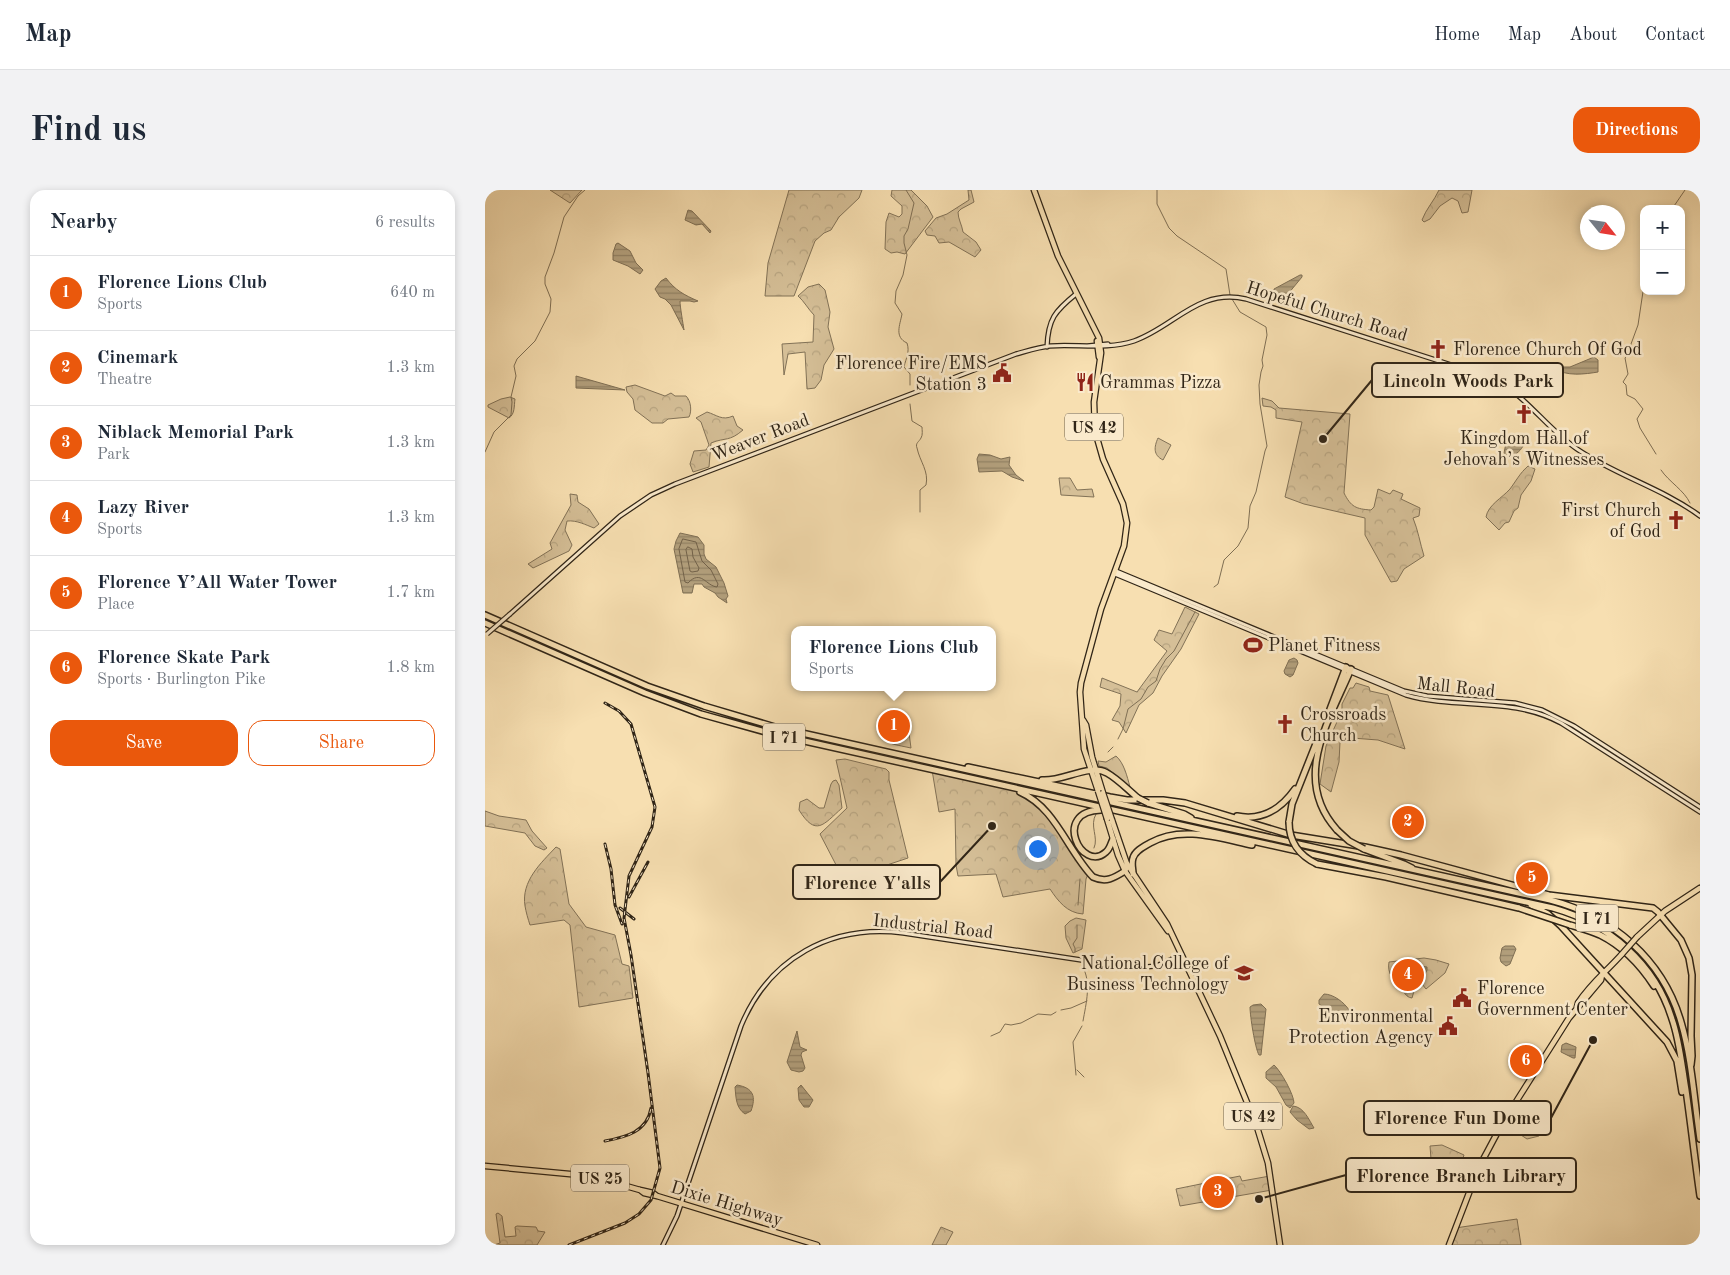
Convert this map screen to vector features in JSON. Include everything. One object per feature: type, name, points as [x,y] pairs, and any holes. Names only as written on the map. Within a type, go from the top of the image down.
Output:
[{"type":"highway","name":"I 71","points":[[485,615],[631,679],[703,706],[775,727],[1562,903],[1596,917],[1617,931],[1646,957],[1669,990],[1681,1023],[1700,1139]]},
{"type":"highway","name":"I 71","points":[[485,624],[636,689],[701,714],[773,734],[1527,903],[1571,914],[1598,926],[1612,935],[1642,963],[1660,989],[1667,1005],[1676,1034],[1700,1196]]},
{"type":"highway","points":[[1348,670],[1291,808],[1289,822],[1291,838],[1304,856],[1317,864],[1385,876],[1519,908],[1601,936],[1618,947],[1643,970],[1667,1005]]},
{"type":"highway","points":[[1348,670],[1319,744],[1315,766],[1315,784],[1318,797],[1327,817],[1349,841],[1364,850],[1405,864],[1417,871]]},
{"type":"highway","points":[[913,759],[927,759],[1118,799],[1167,800],[1240,817],[1263,815],[1280,807],[1301,781]]},
{"type":"highway","points":[[1014,777],[1047,781],[1093,770],[1109,774],[1138,798],[1184,814],[1195,821]]},
{"type":"highway","points":[[1008,787],[1029,797],[1044,809],[1093,877],[1109,880],[1125,871],[1127,864]]},
{"type":"highway","points":[[1205,809],[1291,835],[1401,855],[1557,897],[1653,908],[1682,942],[1691,963],[1693,1056],[1690,1070]]},
{"type":"highway","points":[[1109,810],[1094,810],[1084,814],[1077,823],[1074,836],[1078,847],[1084,852],[1096,856],[1103,855],[1107,851],[1113,839]]},
{"type":"highway","points":[[1133,874],[1132,862],[1136,852],[1155,840],[1169,835],[1191,834],[1257,846],[1267,845]]},
{"type":"highway","points":[[1527,903],[1554,919],[1671,1048],[1678,1064],[1687,1122],[1691,1132]]},
{"type":"main road","name":"US 42","points":[[1033,190],[1055,250],[1097,336],[1099,357],[1094,402],[1095,431],[1103,459],[1123,504],[1127,522],[1124,546],[1101,609],[1082,676],[1080,692],[1083,720],[1086,725],[1093,770],[1098,791],[1127,864],[1161,912],[1220,1036],[1262,1142],[1270,1175],[1281,1245]]},
{"type":"main road","points":[[1047,347],[1048,329],[1052,317],[1077,294]]},
{"type":"main road","name":"Hopeful Church Road","points":[[1099,345],[1119,344],[1143,337],[1197,304],[1211,299],[1235,297],[1254,302],[1492,378],[1517,394],[1577,449],[1687,507],[1700,516]]},
{"type":"main road","name":"Weaver Road","points":[[486,635],[620,516],[658,491],[1005,358],[1047,347],[1099,345]]},
{"type":"main road","name":"Mall Road","points":[[1115,573],[1422,700],[1512,706],[1542,714],[1561,723],[1700,812]]},
{"type":"main road","name":"Mall Road","points":[[1348,670],[1421,696],[1515,703],[1543,710],[1573,726],[1700,807]]},
{"type":"main road","name":"US 42","points":[[1093,770],[1103,792],[1113,839],[1125,871],[1170,933]]},
{"type":"main road","points":[[1449,1245],[1473,1180],[1486,1153],[1515,1103],[1577,1008],[1586,991],[1660,915],[1700,890]]},
{"type":"main road","name":"Industrial Road","points":[[663,1245],[673,1226],[748,1010],[757,994],[775,974],[789,961],[812,946],[844,935],[877,931],[1134,968],[1156,966],[1181,954]]},
{"type":"main road","name":"Dixie Highway","points":[[485,1166],[591,1176],[817,1245]]},
{"type":"green space","points":[[550,190],[582,190],[570,203]]},
{"type":"green space","points":[[789,190],[862,190],[859,198],[839,217],[831,230],[815,241],[794,296],[765,296],[768,263]]},
{"type":"green space","points":[[892,190],[911,190],[927,206],[933,217],[905,254],[891,253],[885,249],[886,222],[889,213],[899,217],[902,214],[902,206],[891,196]]},
{"type":"green space","points":[[968,190],[971,190],[974,202],[961,209],[958,215],[963,232],[976,242],[981,250],[975,257],[949,242],[939,243],[935,236],[927,235],[925,231],[936,218],[947,214],[969,200]]},
{"type":"green space","points":[[1439,190],[1472,190],[1468,212],[1462,213],[1458,201],[1452,198],[1440,206],[1430,219],[1424,222],[1422,220]]},
{"type":"green space","points":[[819,284],[825,290],[830,312],[828,327],[834,349],[824,365],[821,380],[815,388],[807,389],[805,352],[788,354],[784,375],[782,344],[813,342],[814,315],[798,296],[808,287]]},
{"type":"green space","points":[[635,385],[665,396],[671,393],[675,396],[686,396],[691,406],[689,417],[668,419],[663,423],[652,423],[635,410],[633,399],[627,392],[626,387]]},
{"type":"green space","points":[[510,397],[515,399],[513,412],[509,418],[488,407],[488,405],[501,399]]},
{"type":"green space","points":[[1262,398],[1272,401],[1279,408],[1350,414],[1344,493],[1349,501],[1358,508],[1371,510],[1374,507],[1378,489],[1390,494],[1393,490],[1403,494],[1401,499],[1420,508],[1419,516],[1413,518],[1424,556],[1404,569],[1397,581],[1391,582],[1365,535],[1365,518],[1304,504],[1285,497],[1302,422],[1276,418],[1276,410],[1263,406]]},
{"type":"green space","points":[[707,412],[723,418],[733,416],[737,426],[743,430],[731,438],[711,443],[709,467],[693,472],[690,464],[694,451],[706,450],[709,445],[701,422],[696,418]]},
{"type":"green space","points":[[1158,438],[1171,445],[1163,460],[1157,456],[1155,450]]},
{"type":"green space","points":[[1528,466],[1535,469],[1531,481],[1521,495],[1518,508],[1514,511],[1509,522],[1505,523],[1499,530],[1486,517],[1487,513],[1492,505],[1510,489]]},
{"type":"green space","points":[[1059,478],[1070,478],[1077,490],[1092,489],[1094,497],[1061,495]]},
{"type":"green space","points":[[570,494],[577,495],[578,502],[589,509],[599,524],[594,528],[578,522],[567,521],[565,530],[572,545],[569,551],[533,568],[528,564],[552,549],[550,543],[571,505]]},
{"type":"green space","points":[[1185,607],[1199,614],[1181,649],[1162,676],[1153,693],[1139,705],[1126,733],[1119,722],[1112,720],[1120,706],[1121,694],[1100,687],[1102,678],[1137,692],[1167,651],[1154,640],[1159,630],[1172,634]]},
{"type":"green space","points":[[1356,683],[1369,687],[1370,691],[1388,695],[1405,749],[1378,740],[1352,738],[1346,735],[1340,742],[1339,762],[1331,792],[1320,784],[1326,746],[1342,711],[1342,704],[1350,688],[1353,688]]},
{"type":"green space","points":[[879,717],[904,720],[909,733],[911,748],[895,745],[887,741],[884,738]]},
{"type":"green space","points":[[1116,756],[1123,766],[1130,787],[1107,768],[1099,766],[1098,761],[1106,762]]},
{"type":"green space","points":[[845,759],[886,769],[889,772],[889,780],[908,858],[887,865],[866,867],[847,886],[820,834],[847,808],[836,760]]},
{"type":"green space","points":[[932,770],[1008,787],[1025,794],[1039,804],[1089,872],[1086,879],[1083,914],[1068,909],[1050,889],[1003,897],[996,874],[958,876],[956,865],[955,809],[939,812]]},
{"type":"green space","points":[[836,780],[839,785],[842,808],[825,823],[815,826],[799,810],[800,802],[807,799],[819,808],[824,808],[831,784]]},
{"type":"green space","points":[[485,811],[499,816],[526,820],[532,831],[547,848],[544,850],[535,846],[525,833],[485,826]]},
{"type":"green space","points":[[556,847],[560,849],[569,904],[586,927],[615,935],[622,964],[629,966],[633,998],[579,1007],[570,925],[564,920],[530,925],[525,906],[526,888],[533,873]]},
{"type":"green space","points":[[1076,918],[1086,920],[1082,949],[1073,953],[1066,938],[1065,926]]},
{"type":"green space","points":[[1424,958],[1449,964],[1445,973],[1426,989],[1422,984],[1414,991],[1412,998],[1406,995],[1391,976],[1389,962]]},
{"type":"green space","points":[[1519,1047],[1533,1057],[1526,1074],[1523,1072],[1520,1074],[1517,1067],[1521,1060],[1515,1052]]},
{"type":"green space","points":[[1519,1106],[1529,1112],[1544,1127],[1539,1136],[1527,1139],[1506,1125]]},
{"type":"green space","points":[[1442,1145],[1464,1155],[1459,1170],[1431,1159],[1430,1146]]},
{"type":"green space","points":[[1240,1176],[1242,1181],[1270,1176],[1272,1190],[1180,1206],[1176,1189]]},
{"type":"green space","points":[[498,1213],[502,1216],[505,1237],[516,1236],[515,1227],[517,1226],[536,1227],[538,1231],[545,1232],[537,1245],[494,1245],[500,1243],[496,1214]]},
{"type":"green space","points":[[1517,1219],[1521,1245],[1449,1245],[1455,1228]]},
{"type":"green space","points":[[941,1227],[953,1232],[946,1245],[932,1245]]},
{"type":"water","points":[[688,210],[692,211],[711,231],[710,233],[702,224],[696,225],[685,220]]},
{"type":"water","points":[[618,243],[630,251],[636,263],[643,270],[640,274],[628,266],[613,260],[613,253]]},
{"type":"water","points":[[1300,275],[1302,277],[1283,300],[1278,300],[1274,296],[1274,289]]},
{"type":"water","points":[[666,278],[680,292],[698,301],[680,301],[684,330],[671,305],[660,297],[655,289]]},
{"type":"water","points":[[1594,357],[1598,360],[1598,372],[1570,374],[1555,368],[1570,367]]},
{"type":"water","points":[[576,376],[625,390],[576,388]]},
{"type":"water","points":[[1511,437],[1521,441],[1523,446],[1516,454],[1506,456],[1504,453],[1507,438]]},
{"type":"water","points":[[979,454],[1001,459],[1010,457],[1009,465],[1016,475],[1024,481],[1002,471],[979,472],[977,459]]},
{"type":"water","points":[[680,533],[698,537],[704,545],[706,559],[716,567],[724,583],[728,596],[726,599],[727,603],[702,584],[694,584],[692,593],[683,593],[674,549]]},
{"type":"water","points":[[1294,658],[1298,663],[1293,675],[1290,677],[1284,671],[1289,660]]},
{"type":"water","points":[[1514,946],[1516,949],[1510,964],[1506,966],[1501,962],[1500,958],[1502,948]]},
{"type":"water","points":[[1419,966],[1427,967],[1427,970],[1425,974],[1422,972],[1420,975],[1418,974],[1420,978],[1413,982],[1411,979],[1415,976],[1415,973],[1409,974],[1412,976],[1408,976],[1409,982],[1407,983],[1406,980],[1394,975],[1397,969],[1403,971],[1408,969],[1415,972],[1415,968]]},
{"type":"water","points":[[1324,994],[1331,995],[1341,1001],[1349,1010],[1348,1013],[1333,1011],[1319,1004],[1319,1000]]},
{"type":"water","points":[[1261,1004],[1266,1009],[1261,1055],[1259,1055],[1253,1032],[1250,1007]]},
{"type":"water","points":[[797,1031],[800,1047],[807,1050],[802,1052],[801,1055],[805,1068],[799,1072],[791,1070],[787,1062]]},
{"type":"water","points":[[1566,1043],[1576,1047],[1575,1058],[1561,1052],[1562,1045]]},
{"type":"water","points":[[1274,1065],[1292,1095],[1294,1103],[1290,1108],[1286,1105],[1276,1087],[1266,1078],[1266,1072]]},
{"type":"water","points":[[737,1085],[747,1088],[753,1097],[751,1111],[745,1114],[737,1102],[735,1087]]},
{"type":"water","points":[[801,1085],[813,1100],[809,1107],[804,1107],[799,1100],[798,1088]]},
{"type":"water","points":[[1293,1106],[1303,1111],[1314,1128],[1309,1129],[1297,1120],[1290,1112]]},
{"type":"waterway","points":[[485,452],[494,432],[511,415],[511,397],[516,376],[514,366],[517,359],[535,341],[550,312],[551,299],[545,284],[545,277],[564,217],[578,196],[585,190]]},
{"type":"waterway","points":[[906,190],[914,203],[908,229],[904,236],[907,255],[903,275],[896,291],[895,303],[902,314],[899,334],[908,346],[904,367],[910,374],[910,385]]},
{"type":"waterway","points":[[1157,190],[1157,204],[1169,228],[1177,236],[1226,269],[1230,295]]},
{"type":"waterway","points":[[1675,205],[1685,190]]},
{"type":"waterway","points":[[1642,295],[1638,325],[1631,344],[1631,351],[1625,358],[1628,374],[1623,382],[1626,385],[1627,395],[1635,399],[1643,409],[1637,419],[1640,428],[1656,454]]},
{"type":"waterway","points":[[1214,587],[1218,584],[1224,560],[1238,546],[1248,528],[1250,506],[1256,492],[1267,446],[1259,385],[1267,335],[1266,327],[1240,312],[1232,299]]},
{"type":"waterway","points":[[910,404],[912,421],[922,427],[922,437],[917,446],[927,480],[926,485],[920,490],[920,512]]},
{"type":"waterway","points":[[1661,470],[1690,503]]},
{"type":"waterway","points":[[1118,739],[1123,729],[1128,709],[1141,699],[1148,687],[1156,681],[1160,669],[1174,651],[1195,612]]},
{"type":"waterway","points":[[1108,752],[1113,747]]},
{"type":"waterway","points":[[1094,848],[1093,823],[1096,814]]},
{"type":"waterway","points":[[1078,905],[1080,879]]},
{"type":"waterway","points":[[1075,952],[1073,944],[1077,938],[1077,925]]},
{"type":"waterway","points":[[1082,966],[1088,986],[1083,1021]]},
{"type":"waterway","points":[[1061,1010],[1087,1001]]},
{"type":"waterway","points":[[991,1036],[1000,1032],[1005,1024],[1021,1023],[1038,1014],[1051,1015],[1056,1012]]},
{"type":"waterway","points":[[1076,1075],[1073,1042],[1082,1026]]},
{"type":"waterway","points":[[1077,1070],[1084,1077]]},
{"type":"railway","points":[[569,1245],[625,1223],[639,1214],[651,1200],[660,1168],[648,1073],[624,918],[629,876],[652,827],[655,807],[631,724],[619,711],[605,703]]},
{"type":"railway","points":[[605,844],[611,869],[615,905],[622,924]]},
{"type":"railway","points":[[629,897],[648,862]]},
{"type":"railway","points":[[620,908],[634,919]]},
{"type":"railway","points":[[605,1141],[620,1138],[640,1128],[649,1116],[651,1108]]},
{"type":"place","name":"Florence Church Of God","points":[[1438,349]]},
{"type":"place","name":"Florence Fire/EMS Station 3","points":[[1002,373]]},
{"type":"place","name":"Grammas Pizza","points":[[1085,382]]},
{"type":"place","name":"Kingdom Hall of Jehovah’s Witnesses","points":[[1524,414]]},
{"type":"place","name":"Lincoln Woods Park","points":[[1323,439]]},
{"type":"place","name":"First Church of God","points":[[1676,520]]},
{"type":"place","name":"Planet Fitness","points":[[1253,645]]},
{"type":"place","name":"Crossroads Church","points":[[1285,724]]},
{"type":"place","name":"Florence Lions Club","points":[[894,726]]},
{"type":"place","name":"Cinemark","points":[[1408,822]]},
{"type":"place","name":"Florence Y'alls","points":[[992,826]]},
{"type":"place","name":"Florence Y’All Water Tower","points":[[1532,878]]},
{"type":"place","name":"National College of Business Technology","points":[[1244,973]]},
{"type":"place","name":"Lazy River","points":[[1408,975]]},
{"type":"place","name":"Florence Government Center","points":[[1462,998]]},
{"type":"place","name":"Environmental Protection Agency","points":[[1448,1026]]},
{"type":"place","name":"Florence Fun Dome","points":[[1593,1040]]},
{"type":"place","name":"Florence Skate Park","points":[[1526,1061]]},
{"type":"place","name":"Niblack Memorial Park","points":[[1218,1192]]},
{"type":"place","name":"Florence Branch Library","points":[[1259,1199]]}]
